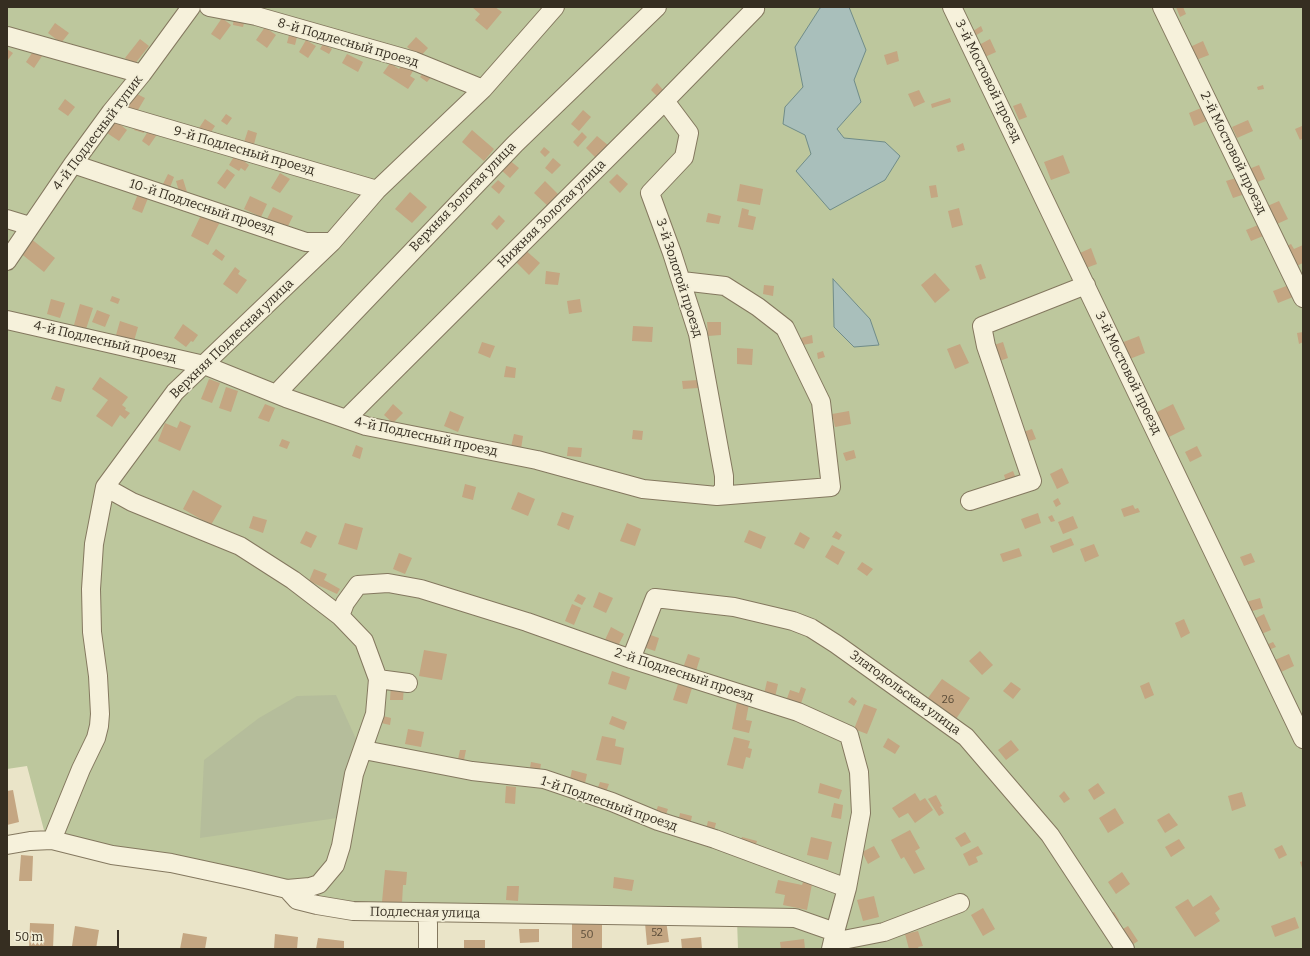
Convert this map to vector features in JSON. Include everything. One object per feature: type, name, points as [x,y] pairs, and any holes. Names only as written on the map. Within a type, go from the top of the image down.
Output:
[{"type":"street","name":"4-й Подлесный тупик","points":[[7,261],[73,164],[191,7]]},
{"type":"street","name":"8-й Подлесный проезд","points":[[209,7],[256,16],[414,61],[482,89]]},
{"type":"street","name":"Верхняя Золотая улица","points":[[276,394],[498,161],[657,7]]},
{"type":"street","name":"Нижняя Золотая улица","points":[[346,419],[665,101],[755,9],[754,7]]},
{"type":"street","name":"2-й Мостовой проезд","points":[[1162,7],[1303,298]]},
{"type":"street","name":"Верхняя Подлесная улица","points":[[52,840],[96,738],[99,726],[100,714],[98,676],[92,632],[91,589],[94,544],[105,487],[175,392],[204,366],[332,242],[377,190],[482,89],[548,9]]},
{"type":"street","name":"3-й Мостовой проезд","points":[[958,10],[1086,285],[1303,739]]},
{"type":"street","points":[[7,36],[142,74]]},
{"type":"street","name":"3-й Золотой проезд","points":[[665,101],[689,133],[684,157],[650,193],[682,281],[698,334],[724,476],[724,488],[717,496]]},
{"type":"street","name":"9-й Подлесный проезд","points":[[111,112],[377,190]]},
{"type":"street","name":"10-й Подлесный проезд","points":[[73,164],[306,242],[332,242]]},
{"type":"street","points":[[7,219],[30,226]]},
{"type":"street","name":"4-й Подлесный проезд","points":[[7,320],[204,366],[276,394],[366,426],[537,460],[643,489],[717,496],[831,487],[821,402],[785,328],[758,306],[725,286],[682,281]]},
{"type":"street","points":[[970,501],[1032,481],[986,346],[982,326],[1086,285]]},
{"type":"street","points":[[105,487],[132,502],[240,546],[293,580],[340,616],[364,642],[378,679],[375,714],[364,750],[354,774],[341,846],[335,865],[319,884],[310,887],[287,889]]},
{"type":"street","name":"2-й Подлесный проезд","points":[[340,616],[345,603],[358,585],[388,583],[421,589],[527,622],[631,659],[798,712],[849,736],[859,772],[861,813],[847,888],[833,941]]},
{"type":"street","name":"Златодольская улица","points":[[631,659],[654,598],[734,607],[793,621],[811,628],[836,644],[966,737],[1050,836],[1125,949]]},
{"type":"street","points":[[378,679],[408,683]]},
{"type":"street","name":"1-й Подлесный проезд","points":[[364,750],[472,771],[544,779],[612,802],[658,821],[847,888]]},
{"type":"street","name":"Подлесная улица","points":[[7,845],[30,841],[52,840],[112,855],[171,863],[245,879],[287,889],[291,896],[296,900],[352,911],[795,918],[833,941]]},
{"type":"street","points":[[833,941],[884,932],[960,903]]},
{"type":"street","points":[[427,913],[428,949]]},
{"type":"green space","points":[[7,7],[1303,7],[1303,949],[834,949],[837,920],[341,907],[45,834],[27,766],[7,769]]},
{"type":"green space","points":[[336,695],[356,739],[337,818],[200,838],[204,760],[259,718],[297,696]]},
{"type":"green space","points":[[737,920],[805,925],[829,941],[827,949],[738,949]]},
{"type":"water","points":[[822,7],[849,7],[866,50],[854,80],[861,102],[837,129],[844,138],[885,142],[900,156],[885,180],[830,210],[796,171],[811,154],[805,135],[783,124],[785,107],[803,87],[795,47]]},
{"type":"water","points":[[833,279],[870,319],[879,345],[854,347],[834,327]]},
{"type":"building","points":[[472,7],[495,7],[502,12],[487,30],[475,20],[480,14]]},
{"type":"building","points":[[1176,7],[1183,7],[1186,14],[1180,17]]},
{"type":"building","points":[[234,16],[245,19],[243,27],[233,25]]},
{"type":"building","points":[[222,18],[231,25],[220,40],[211,34]]},
{"type":"building","points":[[55,23],[69,33],[61,43],[48,33]]},
{"type":"building","points":[[981,26],[983,31],[975,36],[973,31]]},
{"type":"building","points":[[265,27],[276,35],[267,48],[256,40]]},
{"type":"building","points":[[289,35],[297,37],[295,45],[287,43]]},
{"type":"building","points":[[416,37],[428,48],[420,57],[407,47]]},
{"type":"building","points":[[140,39],[149,46],[134,65],[125,58]]},
{"type":"building","points":[[990,39],[996,52],[985,57],[979,45]]},
{"type":"building","points":[[306,40],[316,46],[308,58],[299,52]]},
{"type":"building","points":[[1203,41],[1209,55],[1196,60],[1190,47]]},
{"type":"building","points":[[324,42],[332,49],[329,54],[320,49]]},
{"type":"building","points":[[7,49],[13,53],[7,61]]},
{"type":"building","points":[[34,50],[42,56],[34,68],[26,62]]},
{"type":"building","points":[[897,51],[899,61],[887,65],[884,55]]},
{"type":"building","points":[[347,54],[363,62],[358,72],[342,63]]},
{"type":"building","points":[[390,63],[399,69],[402,64],[413,71],[410,76],[415,79],[408,89],[383,73]]},
{"type":"building","points":[[426,70],[433,75],[427,82],[420,77]]},
{"type":"building","points":[[657,83],[664,91],[658,97],[651,90]]},
{"type":"building","points":[[1263,85],[1264,89],[1258,90],[1257,87]]},
{"type":"building","points":[[919,90],[925,102],[914,107],[908,94]]},
{"type":"building","points":[[133,92],[145,98],[135,115],[123,108]]},
{"type":"building","points":[[950,98],[951,102],[932,108],[931,104]]},
{"type":"building","points":[[65,99],[75,107],[68,116],[58,109]]},
{"type":"building","points":[[1021,103],[1027,117],[1019,120],[1013,106]]},
{"type":"building","points":[[1201,108],[1206,121],[1194,126],[1189,113]]},
{"type":"building","points":[[583,110],[591,117],[579,131],[571,124]]},
{"type":"building","points":[[226,114],[232,118],[227,125],[221,121]]},
{"type":"building","points":[[205,119],[215,126],[209,135],[199,128]]},
{"type":"building","points":[[1248,120],[1253,131],[1237,138],[1232,127]]},
{"type":"building","points":[[116,121],[127,130],[119,141],[107,133]]},
{"type":"building","points":[[136,124],[145,127],[144,133],[134,130]]},
{"type":"building","points":[[1302,126],[1303,138],[1300,140],[1295,129]]},
{"type":"building","points":[[150,128],[158,133],[149,146],[142,141]]},
{"type":"building","points":[[248,130],[257,133],[253,148],[243,145]]},
{"type":"building","points":[[472,130],[494,149],[484,161],[462,142]]},
{"type":"building","points":[[582,132],[587,137],[578,147],[573,142]]},
{"type":"building","points":[[597,136],[609,146],[597,159],[586,148]]},
{"type":"building","points":[[963,143],[965,150],[958,152],[956,146]]},
{"type":"building","points":[[544,147],[550,152],[545,157],[540,152]]},
{"type":"building","points":[[236,153],[246,160],[245,162],[249,165],[245,171],[241,168],[239,171],[229,165]]},
{"type":"building","points":[[1063,155],[1070,173],[1051,180],[1044,162]]},
{"type":"building","points":[[553,158],[561,165],[552,174],[545,168]]},
{"type":"building","points":[[508,159],[519,168],[510,178],[499,168]]},
{"type":"building","points":[[1259,165],[1265,179],[1255,183],[1249,169]]},
{"type":"building","points":[[227,169],[235,175],[225,189],[217,183]]},
{"type":"building","points":[[280,173],[290,179],[280,193],[271,188]]},
{"type":"building","points":[[168,174],[174,177],[169,190],[162,186]]},
{"type":"building","points":[[617,174],[628,184],[620,193],[609,182]]},
{"type":"building","points":[[1239,177],[1245,194],[1233,198],[1226,181]]},
{"type":"building","points":[[183,179],[187,192],[180,195],[176,181]]},
{"type":"building","points":[[498,180],[505,186],[499,194],[491,187]]},
{"type":"building","points":[[545,181],[559,195],[549,207],[534,193]]},
{"type":"building","points":[[740,184],[763,189],[760,205],[737,201]]},
{"type":"building","points":[[936,185],[938,197],[931,198],[929,186]]},
{"type":"building","points":[[410,192],[427,207],[412,223],[395,209]]},
{"type":"building","points":[[138,194],[148,198],[142,213],[132,209]]},
{"type":"building","points":[[250,196],[267,204],[261,217],[244,209]]},
{"type":"building","points":[[1279,201],[1288,219],[1277,224],[1263,208]]},
{"type":"building","points":[[273,207],[293,216],[287,228],[267,219]]},
{"type":"building","points":[[742,208],[749,210],[748,215],[756,217],[753,230],[738,227]]},
{"type":"building","points":[[959,208],[963,225],[952,228],[948,211]]},
{"type":"building","points":[[202,213],[220,222],[208,245],[191,236]]},
{"type":"building","points":[[708,213],[721,216],[719,224],[706,222]]},
{"type":"building","points":[[499,215],[505,221],[497,230],[491,224]]},
{"type":"building","points":[[1258,225],[1263,236],[1251,241],[1246,230]]},
{"type":"building","points":[[30,238],[55,258],[44,272],[19,252]]},
{"type":"building","points":[[1291,244],[1294,249],[1303,245],[1303,263],[1292,268],[1283,248]]},
{"type":"building","points":[[523,248],[540,263],[529,275],[513,259]]},
{"type":"building","points":[[1091,248],[1097,264],[1086,268],[1080,253]]},
{"type":"building","points":[[216,249],[225,256],[222,261],[212,254]]},
{"type":"building","points":[[981,264],[986,278],[980,280],[975,266]]},
{"type":"building","points":[[235,267],[240,271],[238,274],[247,280],[237,294],[223,284]]},
{"type":"building","points":[[546,271],[560,273],[558,285],[545,284]]},
{"type":"building","points":[[935,273],[950,290],[935,303],[921,285]]},
{"type":"building","points":[[764,285],[774,286],[773,296],[763,294]]},
{"type":"building","points":[[1289,285],[1293,297],[1278,303],[1273,291]]},
{"type":"building","points":[[112,296],[120,299],[118,304],[110,301]]},
{"type":"building","points":[[51,299],[65,303],[60,318],[47,314]]},
{"type":"building","points":[[580,299],[582,312],[569,314],[567,301]]},
{"type":"building","points":[[80,304],[93,308],[86,329],[74,325]]},
{"type":"building","points":[[97,310],[110,315],[105,327],[92,322]]},
{"type":"building","points":[[120,321],[138,327],[134,341],[116,335]]},
{"type":"building","points":[[707,322],[721,322],[721,335],[708,336]]},
{"type":"building","points":[[183,324],[198,335],[193,342],[191,341],[186,347],[174,338]]},
{"type":"building","points":[[633,326],[653,327],[652,342],[632,341]]},
{"type":"building","points":[[1303,332],[1303,342],[1299,344],[1297,333]]},
{"type":"building","points":[[812,335],[813,343],[803,345],[801,338]]},
{"type":"building","points":[[1139,336],[1145,353],[1127,360],[1121,343]]},
{"type":"building","points":[[482,342],[495,346],[490,358],[478,353]]},
{"type":"building","points":[[1003,342],[1008,358],[996,362],[991,346]]},
{"type":"building","points":[[960,344],[969,363],[955,369],[947,349]]},
{"type":"building","points":[[737,348],[753,349],[752,365],[737,364]]},
{"type":"building","points":[[823,351],[825,357],[818,359],[817,353]]},
{"type":"building","points":[[506,366],[516,368],[515,378],[504,377]]},
{"type":"building","points":[[100,377],[128,397],[122,405],[126,408],[125,410],[130,413],[125,419],[120,415],[112,427],[96,416],[108,400],[92,389]]},
{"type":"building","points":[[209,379],[220,383],[212,403],[201,399]]},
{"type":"building","points":[[698,380],[698,388],[683,389],[682,381]]},
{"type":"building","points":[[56,386],[65,389],[61,402],[51,399]]},
{"type":"building","points":[[226,387],[238,391],[231,412],[219,408]]},
{"type":"building","points":[[265,404],[275,408],[269,422],[258,418]]},
{"type":"building","points":[[393,404],[403,413],[393,423],[384,415]]},
{"type":"building","points":[[1173,404],[1185,429],[1163,440],[1151,415]]},
{"type":"building","points":[[450,411],[464,417],[458,432],[444,426]]},
{"type":"building","points":[[849,411],[851,424],[835,427],[832,414]]},
{"type":"building","points":[[180,421],[191,426],[180,451],[158,441],[165,423],[177,428]]},
{"type":"building","points":[[1032,429],[1036,439],[1026,442],[1023,432]]},
{"type":"building","points":[[633,430],[643,431],[642,440],[632,439]]},
{"type":"building","points":[[514,434],[523,436],[521,449],[511,447]]},
{"type":"building","points":[[282,439],[290,442],[287,449],[279,446]]},
{"type":"building","points":[[356,445],[363,448],[360,459],[352,456]]},
{"type":"building","points":[[1197,446],[1202,456],[1190,462],[1185,452]]},
{"type":"building","points":[[568,447],[582,448],[581,457],[567,456]]},
{"type":"building","points":[[854,450],[856,458],[846,461],[843,453]]},
{"type":"building","points":[[1062,468],[1069,483],[1057,489],[1050,474]]},
{"type":"building","points":[[1013,471],[1017,481],[1007,484],[1004,475]]},
{"type":"building","points":[[465,484],[476,487],[473,500],[462,497]]},
{"type":"building","points":[[193,490],[222,506],[211,525],[183,509]]},
{"type":"building","points":[[518,492],[535,499],[528,516],[511,509]]},
{"type":"building","points":[[1058,498],[1061,504],[1056,507],[1053,501]]},
{"type":"building","points":[[1133,505],[1135,509],[1138,508],[1140,512],[1124,517],[1121,509]]},
{"type":"building","points":[[562,512],[574,516],[569,530],[557,525]]},
{"type":"building","points":[[1038,513],[1041,523],[1025,529],[1021,519]]},
{"type":"building","points":[[1052,515],[1055,521],[1051,522],[1048,517]]},
{"type":"building","points":[[253,516],[267,520],[263,533],[249,528]]},
{"type":"building","points":[[1073,516],[1078,528],[1063,534],[1058,522]]},
{"type":"building","points":[[345,523],[363,528],[357,550],[338,544]]},
{"type":"building","points":[[627,523],[641,529],[635,546],[620,541]]},
{"type":"building","points":[[749,530],[766,537],[761,549],[744,542]]},
{"type":"building","points":[[306,531],[317,536],[311,548],[300,543]]},
{"type":"building","points":[[836,531],[842,535],[839,540],[832,537]]},
{"type":"building","points":[[800,532],[810,538],[804,549],[794,544]]},
{"type":"building","points":[[1071,538],[1074,545],[1053,553],[1050,546]]},
{"type":"building","points":[[1094,544],[1099,556],[1085,562],[1080,549]]},
{"type":"building","points":[[832,545],[845,552],[838,565],[825,557]]},
{"type":"building","points":[[1019,548],[1022,556],[1003,562],[1000,554]]},
{"type":"building","points":[[399,553],[412,558],[405,574],[393,569]]},
{"type":"building","points":[[1251,553],[1255,562],[1244,566],[1240,557]]},
{"type":"building","points":[[862,562],[873,569],[867,576],[857,569]]},
{"type":"building","points":[[314,569],[327,574],[324,580],[340,589],[337,594],[309,581]]},
{"type":"building","points":[[599,592],[613,598],[606,613],[593,607]]},
{"type":"building","points":[[578,594],[586,598],[582,605],[574,601]]},
{"type":"building","points":[[1260,598],[1263,608],[1249,612],[1246,602]]},
{"type":"building","points":[[572,604],[581,608],[574,625],[565,621]]},
{"type":"building","points":[[1264,614],[1271,630],[1259,635],[1252,620]]},
{"type":"building","points":[[1184,619],[1190,633],[1181,638],[1175,623]]},
{"type":"building","points":[[611,627],[624,634],[618,646],[605,640]]},
{"type":"building","points":[[645,633],[659,638],[655,651],[640,646]]},
{"type":"building","points":[[1273,642],[1276,647],[1266,651],[1264,646]]},
{"type":"building","points":[[424,650],[447,654],[442,680],[419,676]]},
{"type":"building","points":[[980,651],[993,665],[982,675],[969,661]]},
{"type":"building","points":[[688,654],[700,658],[696,671],[683,668]]},
{"type":"building","points":[[1289,654],[1294,666],[1281,672],[1275,660]]},
{"type":"building","points":[[612,671],[630,677],[626,690],[608,684]]},
{"type":"building","points":[[942,679],[970,698],[954,722],[925,702]]},
{"type":"building","points":[[767,681],[778,684],[775,697],[764,694]]},
{"type":"building","points":[[1011,682],[1021,689],[1013,699],[1003,691]]},
{"type":"building","points":[[1149,682],[1154,695],[1145,699],[1140,686]]},
{"type":"building","points":[[391,684],[404,685],[403,700],[390,700]]},
{"type":"building","points":[[678,684],[692,688],[687,704],[673,700]]},
{"type":"building","points":[[801,687],[806,689],[799,709],[785,704],[790,690],[799,693]]},
{"type":"building","points":[[852,697],[857,701],[854,706],[848,702]]},
{"type":"building","points":[[737,702],[749,704],[746,720],[752,721],[749,733],[732,729]]},
{"type":"building","points":[[864,704],[877,709],[867,734],[854,729]]},
{"type":"building","points":[[379,715],[391,718],[390,725],[377,722]]},
{"type":"building","points":[[612,716],[627,722],[624,730],[609,724]]},
{"type":"building","points":[[408,729],[424,732],[421,747],[405,744]]},
{"type":"building","points":[[602,736],[616,739],[615,746],[624,748],[621,765],[596,760]]},
{"type":"building","points":[[734,737],[750,741],[748,748],[752,749],[750,758],[746,757],[743,769],[727,765]]},
{"type":"building","points":[[888,738],[900,746],[895,754],[883,747]]},
{"type":"building","points":[[1011,740],[1019,750],[1006,760],[998,750]]},
{"type":"building","points":[[460,750],[466,750],[463,765],[457,764]]},
{"type":"building","points":[[531,762],[541,764],[539,776],[529,774]]},
{"type":"building","points":[[572,770],[587,774],[585,783],[570,779]]},
{"type":"building","points":[[600,782],[609,784],[606,792],[597,790]]},
{"type":"building","points":[[820,783],[842,790],[839,799],[818,793]]},
{"type":"building","points":[[1098,783],[1105,793],[1094,800],[1088,790]]},
{"type":"building","points":[[506,786],[516,787],[515,804],[505,803]]},
{"type":"building","points":[[13,790],[19,822],[7,825],[7,791]]},
{"type":"building","points":[[1064,791],[1070,799],[1064,803],[1059,796]]},
{"type":"building","points":[[1242,792],[1246,806],[1232,811],[1228,796]]},
{"type":"building","points":[[915,793],[920,801],[925,798],[933,810],[915,823],[908,813],[899,818],[892,808]]},
{"type":"building","points":[[936,795],[942,806],[940,807],[944,813],[939,816],[928,799]]},
{"type":"building","points":[[834,803],[843,805],[841,819],[831,817]]},
{"type":"building","points":[[658,806],[668,809],[665,817],[655,814]]},
{"type":"building","points":[[1115,808],[1124,823],[1108,833],[1099,818]]},
{"type":"building","points":[[680,813],[692,816],[690,825],[678,823]]},
{"type":"building","points":[[1169,813],[1178,825],[1165,833],[1157,820]]},
{"type":"building","points":[[708,821],[716,823],[713,835],[705,833]]},
{"type":"building","points":[[910,830],[920,848],[915,851],[925,869],[914,874],[904,857],[901,859],[891,840]]},
{"type":"building","points":[[965,832],[971,842],[961,847],[955,838]]},
{"type":"building","points":[[742,837],[757,841],[754,851],[739,846]]},
{"type":"building","points":[[811,837],[832,842],[828,860],[807,855]]},
{"type":"building","points":[[1179,839],[1185,848],[1171,857],[1165,847]]},
{"type":"building","points":[[1282,845],[1287,855],[1279,859],[1274,849]]},
{"type":"building","points":[[874,846],[880,857],[868,864],[862,852]]},
{"type":"building","points":[[978,846],[983,854],[976,857],[978,862],[969,866],[963,854]]},
{"type":"building","points":[[21,855],[33,856],[32,881],[19,881]]},
{"type":"building","points":[[1303,861],[1303,871],[1300,862]]},
{"type":"building","points":[[385,870],[407,872],[406,885],[403,885],[402,903],[382,902]]},
{"type":"building","points":[[1122,872],[1130,884],[1116,894],[1108,882]]},
{"type":"building","points":[[614,877],[634,880],[632,891],[613,888]]},
{"type":"building","points":[[778,880],[802,885],[803,882],[812,884],[807,910],[783,905],[785,895],[775,893]]},
{"type":"building","points":[[507,886],[519,886],[518,901],[506,900]]},
{"type":"building","points":[[1211,895],[1220,909],[1215,913],[1220,921],[1195,937],[1175,907],[1188,899],[1193,907]]},
{"type":"building","points":[[874,896],[879,917],[863,921],[857,900]]},
{"type":"building","points":[[983,908],[995,929],[983,936],[971,915]]},
{"type":"building","points":[[1114,912],[1119,920],[1111,925],[1106,917]]},
{"type":"building","points":[[1295,917],[1299,928],[1275,937],[1271,926]]},
{"type":"building","points":[[666,920],[669,942],[647,945],[645,923]]},
{"type":"building","points":[[602,921],[602,948],[572,949],[572,922]]},
{"type":"building","points":[[30,923],[54,924],[53,949],[29,949]]},
{"type":"building","points":[[75,926],[99,930],[96,949],[72,946]]},
{"type":"building","points":[[1128,926],[1138,941],[1126,949],[1116,933]]},
{"type":"building","points":[[519,929],[539,929],[539,942],[520,943]]},
{"type":"building","points":[[918,931],[923,946],[918,947],[919,949],[909,949],[905,934]]},
{"type":"building","points":[[183,933],[207,937],[205,949],[180,949]]},
{"type":"building","points":[[275,934],[298,937],[297,949],[274,949]]},
{"type":"building","points":[[701,937],[702,949],[682,949],[681,939]]},
{"type":"building","points":[[318,938],[344,941],[344,949],[316,949]]},
{"type":"building","points":[[804,939],[805,949],[781,949],[780,942]]},
{"type":"building","points":[[464,940],[485,940],[485,949],[464,949]]}]
